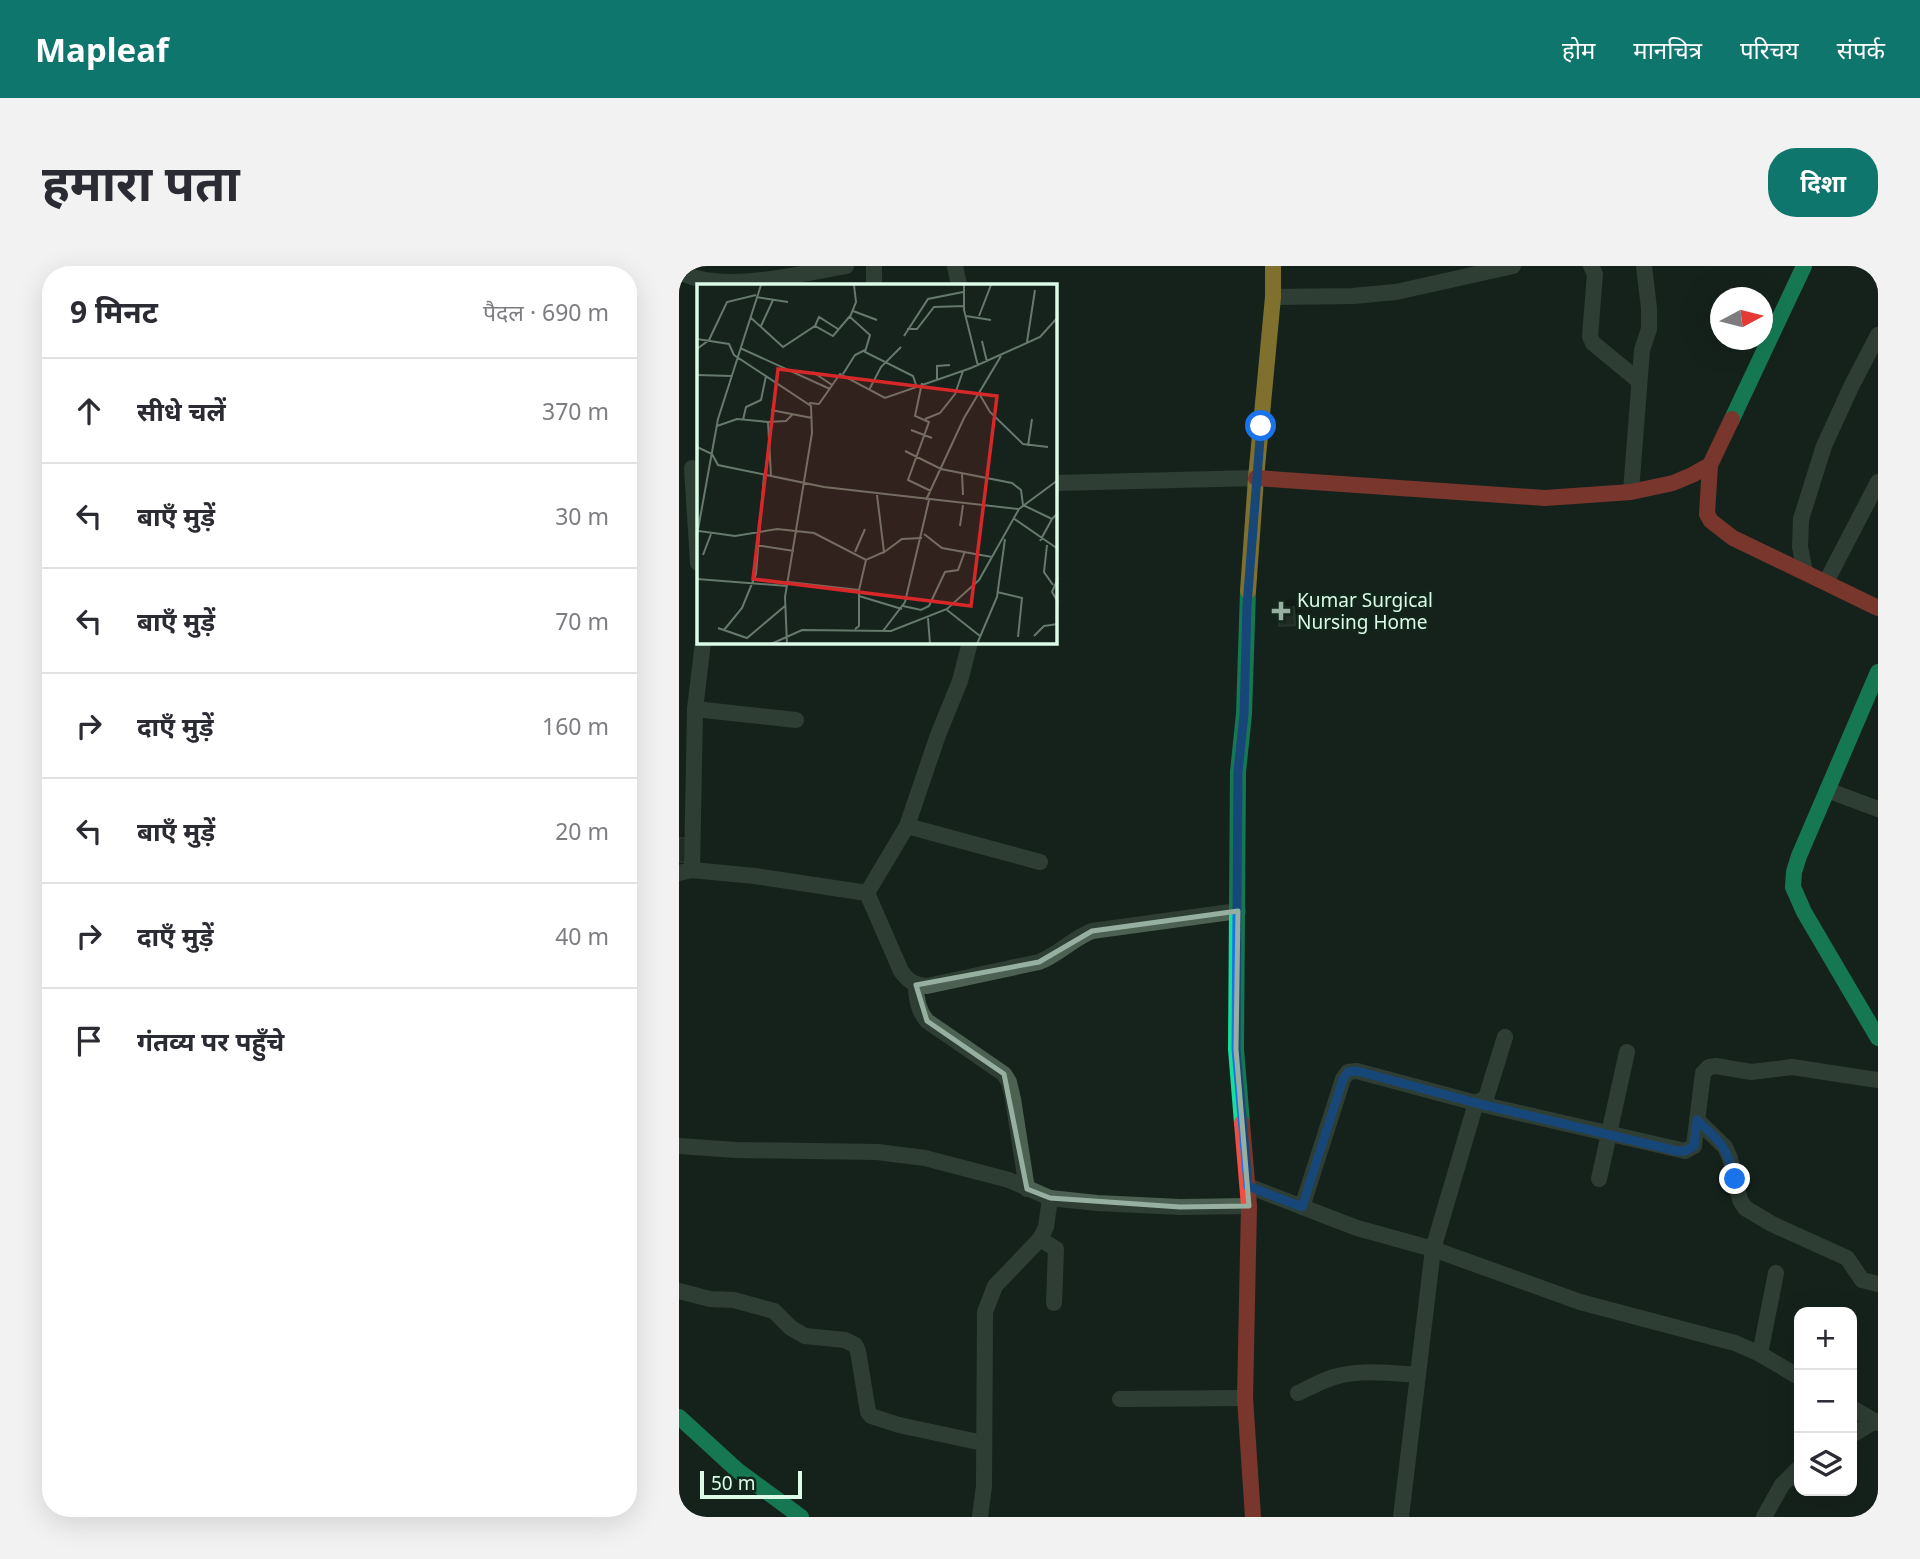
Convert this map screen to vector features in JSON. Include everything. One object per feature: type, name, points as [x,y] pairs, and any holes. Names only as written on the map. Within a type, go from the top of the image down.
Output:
[{"type":"main road","points":[[1253,1517],[1245,1398],[1249,1206],[1236,1049],[1238,772],[1244,714],[1247,606],[1273,297],[1273,266]]},
{"type":"main road","points":[[1804,266],[1710,465],[1707,514],[1711,522],[1733,538],[1878,608]]},
{"type":"main road","points":[[1256,478],[1545,498],[1664,486],[1694,475],[1710,465]]},
{"type":"main road","points":[[1878,672],[1799,856],[1793,887],[1804,912],[1878,1038]]},
{"type":"main road","points":[[679,1418],[772,1498],[801,1517]]},
{"type":"street","points":[[679,272],[690,278],[711,282],[753,281],[846,266]]},
{"type":"street","points":[[874,266],[874,284]]},
{"type":"street","points":[[955,266],[959,284]]},
{"type":"street","points":[[1273,297],[1353,296],[1397,292],[1513,266]]},
{"type":"street","points":[[1591,266],[1595,275],[1590,336],[1593,342],[1639,381]]},
{"type":"street","points":[[1631,491],[1642,350],[1649,329],[1644,266]]},
{"type":"street","points":[[1805,572],[1800,547],[1801,519],[1824,446],[1878,335]]},
{"type":"street","points":[[690,468],[697,551]]},
{"type":"street","points":[[1057,483],[1256,478]]},
{"type":"street","points":[[1826,582],[1878,482]]},
{"type":"street","points":[[703,644],[695,709],[686,872],[755,876],[867,893]]},
{"type":"street","points":[[867,893],[907,826],[938,734],[960,681],[969,644]]},
{"type":"street","points":[[695,709],[796,720]]},
{"type":"street","points":[[1827,790],[1878,809]]},
{"type":"street","points":[[907,826],[1040,862]]},
{"type":"street","points":[[867,893],[901,971],[916,985],[927,986],[1039,962],[1079,936],[1092,931],[1238,911]]},
{"type":"street","points":[[916,985],[916,998],[927,1021],[1004,1074],[1009,1082],[1027,1189]]},
{"type":"street","points":[[1401,1517],[1433,1249],[1476,1103],[1486,1098],[1505,1037]]},
{"type":"street","points":[[1599,1179],[1627,1052]]},
{"type":"street","points":[[1302,1207],[1343,1079],[1348,1072],[1357,1071],[1476,1103],[1685,1151],[1694,1146],[1703,1073],[1709,1067],[1751,1072],[1792,1067],[1878,1080]]},
{"type":"street","points":[[1697,1120],[1725,1147],[1740,1200],[1745,1208],[1772,1224],[1847,1258],[1862,1280],[1878,1284]]},
{"type":"street","points":[[679,1146],[736,1150],[877,1152],[925,1158],[1009,1180],[1050,1198],[1180,1207],[1249,1206]]},
{"type":"street","points":[[1248,1186],[1357,1228],[1433,1249],[1580,1302],[1735,1343],[1794,1374]]},
{"type":"street","points":[[981,1517],[984,1486],[985,1312],[995,1286],[1039,1239],[1046,1227],[1050,1198]]},
{"type":"street","points":[[1039,1239],[1056,1249],[1054,1303]]},
{"type":"street","points":[[1759,1354],[1776,1273]]},
{"type":"street","points":[[679,1291],[710,1299],[734,1300],[774,1311],[790,1328],[805,1336],[845,1340],[855,1345],[871,1416],[899,1426],[983,1443]]},
{"type":"street","points":[[1297,1393],[1333,1377],[1350,1373],[1418,1375]]},
{"type":"street","points":[[1120,1399],[1245,1398]]},
{"type":"street","points":[[1857,1411],[1876,1422]]},
{"type":"street","points":[[1856,1433],[1876,1422]]},
{"type":"street","points":[[1764,1517],[1782,1485],[1794,1473]]},
{"type":"highlighted area","points":[[1238,911],[1236,1049],[1249,1206],[1180,1207],[1050,1198],[1027,1189],[1004,1074],[927,1021],[916,985],[1039,962],[1092,931]]},
{"type":"building","points":[[1278,607],[1294,607],[1295,625],[1279,626]]},
{"type":"building","points":[[679,838],[690,838],[690,862],[679,862]]},
{"type":"traffic: fast","points":[[1732,419],[1804,266]]},
{"type":"traffic: fast","points":[[1242,1123],[1236,1049],[1238,772],[1244,714],[1248,591]]},
{"type":"traffic: fast","points":[[1878,672],[1799,856],[1793,887],[1804,912],[1878,1038]]},
{"type":"traffic: fast","points":[[679,1417],[737,1470],[801,1517]]},
{"type":"traffic: slow","points":[[1248,591],[1273,297],[1273,266]]},
{"type":"traffic: jam","points":[[1256,478],[1545,498],[1631,492],[1673,483],[1710,465],[1732,419]]},
{"type":"traffic: jam","points":[[1710,465],[1707,514],[1711,521],[1733,538],[1878,608]]},
{"type":"traffic: jam","points":[[1242,1123],[1249,1206],[1245,1398],[1253,1517]]},
{"type":"place","name":"Kumar Surgical Nursing Home","points":[[1281,611]]},
{"type":"route","points":[[1261,426],[1247,606],[1244,714],[1238,772],[1236,1049],[1248,1186],[1302,1207],[1343,1079],[1348,1072],[1357,1071],[1476,1103],[1677,1151],[1685,1151],[1694,1146],[1697,1120],[1725,1147],[1735,1179]]}]
